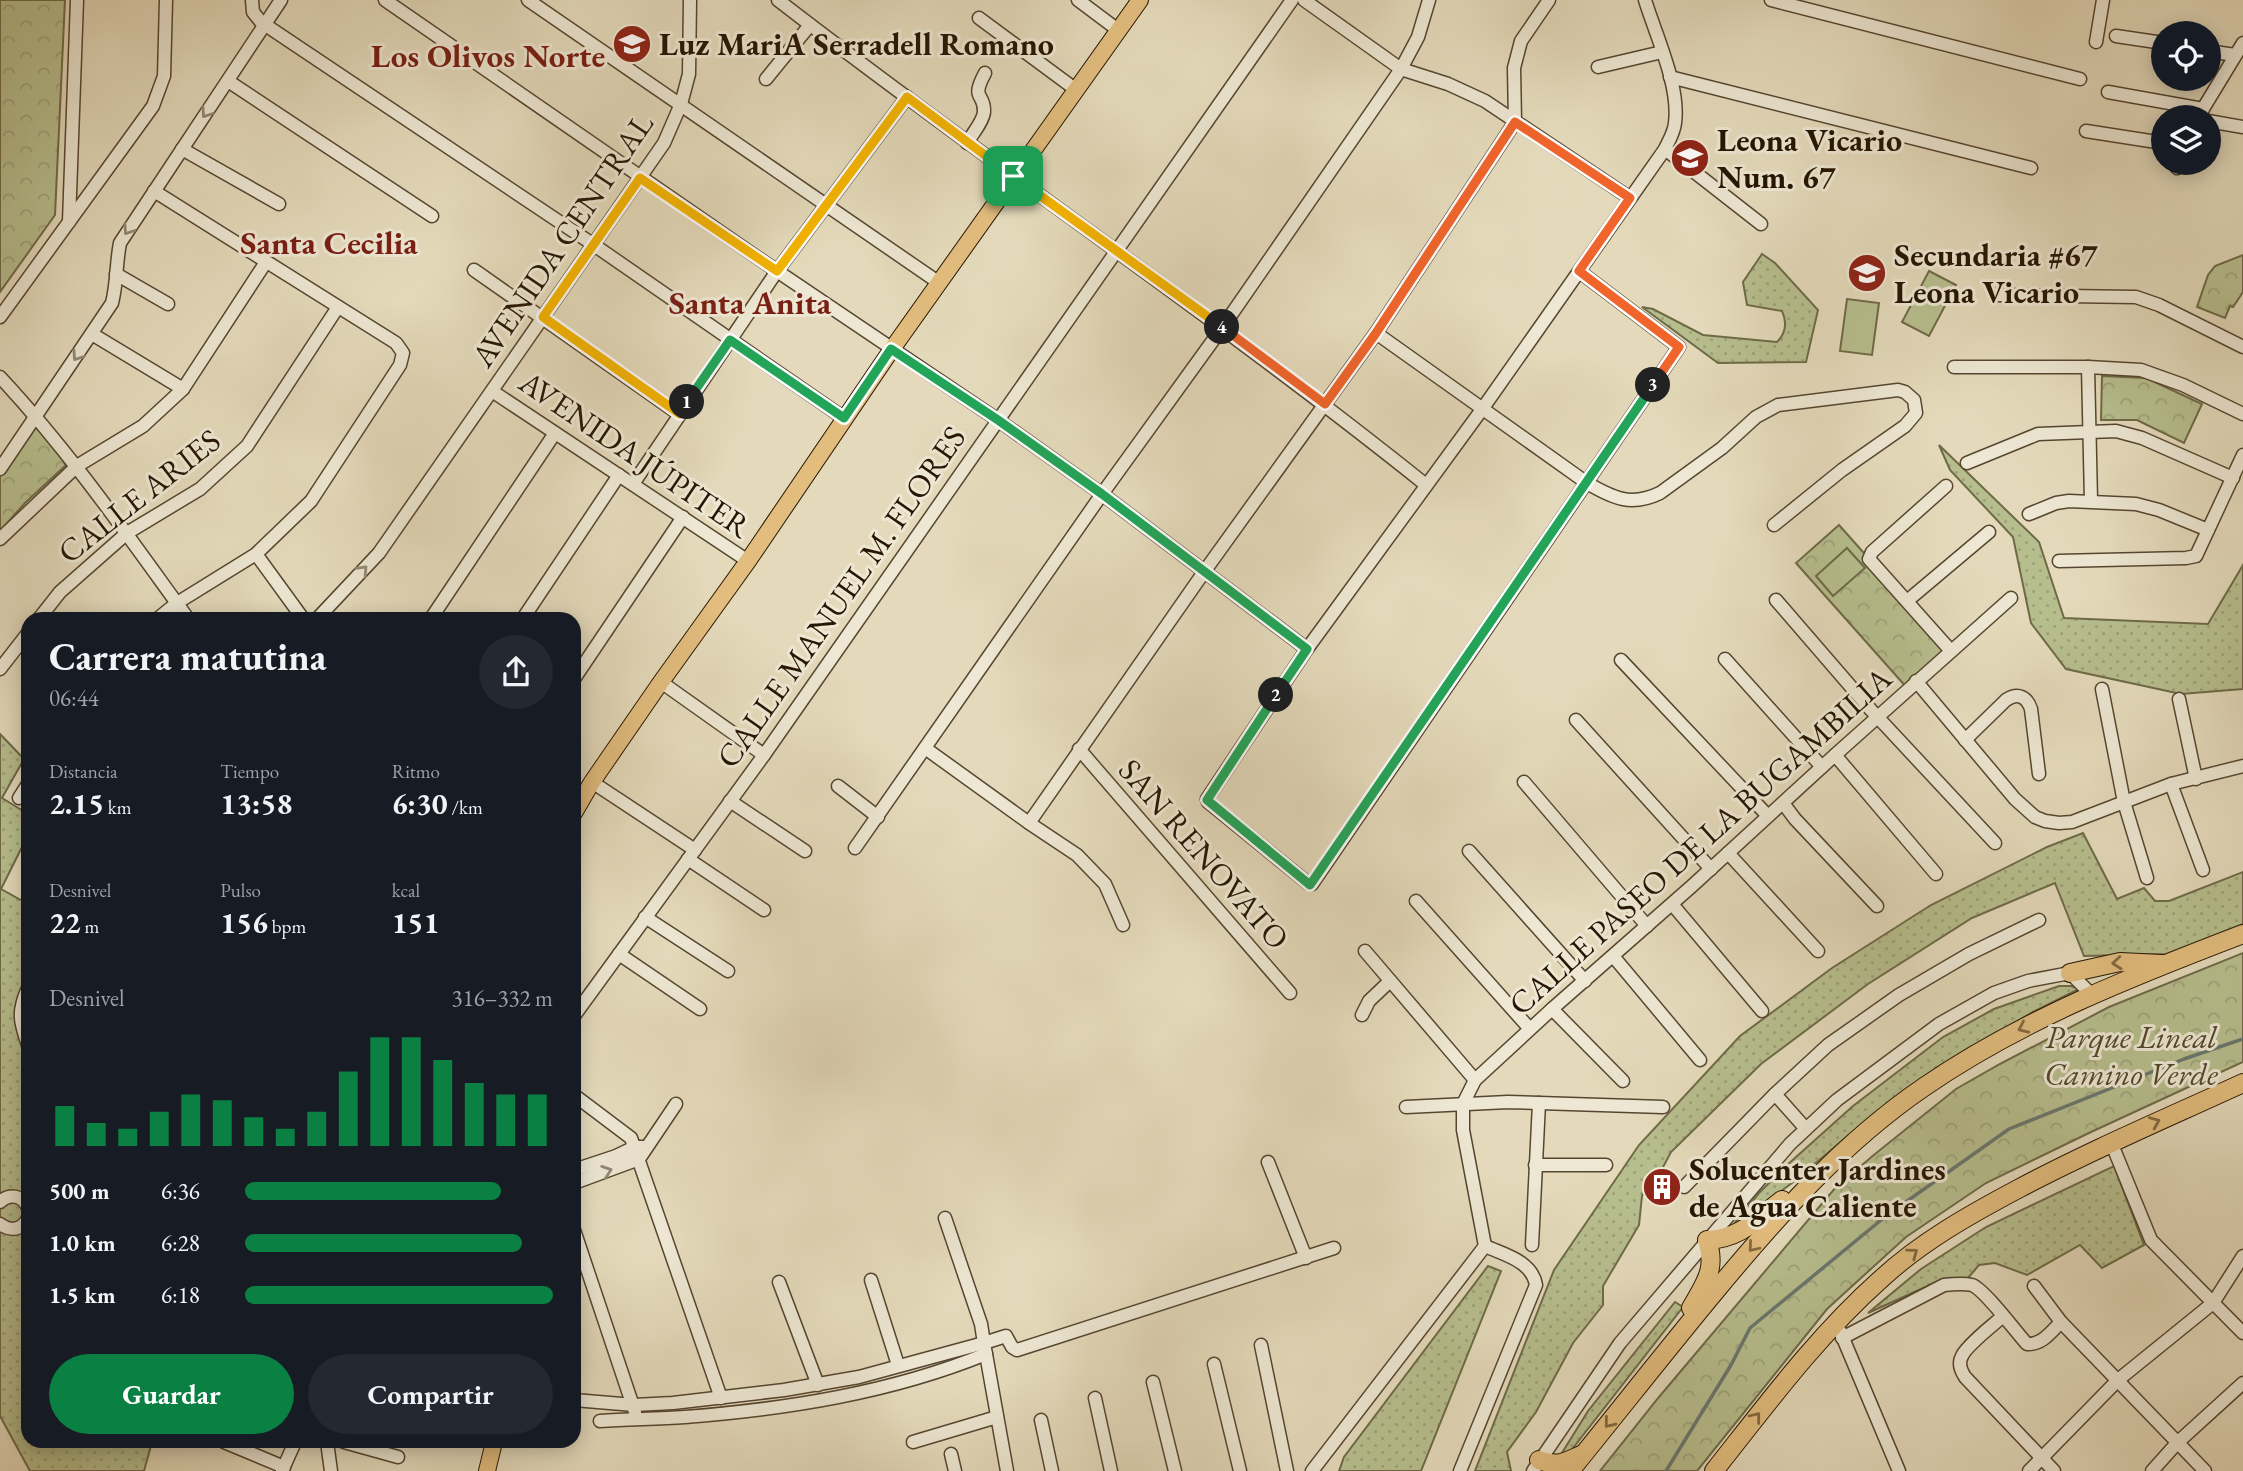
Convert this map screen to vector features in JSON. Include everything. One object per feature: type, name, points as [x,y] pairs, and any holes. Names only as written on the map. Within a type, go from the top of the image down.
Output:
[{"type":"highway","points":[[1668,1349],[1707,1281],[1712,1253],[1707,1240],[1727,1239],[1745,1229],[1923,1087],[2011,1034],[2165,964],[2243,934]]},
{"type":"highway","points":[[2070,973],[2120,962],[2165,964]]},
{"type":"highway","points":[[1714,1471],[1800,1361],[1839,1329],[1880,1279],[1937,1236],[1976,1211],[2111,1142],[2243,1083]]},
{"type":"highway","points":[[1570,1471],[1776,1218],[1848,1147]]},
{"type":"highway","points":[[1536,1465],[1559,1464],[1584,1454]]},
{"type":"main road","points":[[581,802],[891,349],[1140,0]]},
{"type":"main road","points":[[487,1471],[493,1448]]},
{"type":"street","points":[[69,223],[77,0]]},
{"type":"street","points":[[0,317],[153,106],[164,76],[166,0]]},
{"type":"street","points":[[252,0],[253,12],[264,24],[594,245],[844,418]]},
{"type":"street","points":[[0,469],[111,303],[115,291],[120,243],[281,0]]},
{"type":"street","points":[[384,0],[640,178],[998,420],[1102,494],[1307,649]]},
{"type":"street","points":[[528,0],[938,282]]},
{"type":"street","points":[[547,0],[549,15]]},
{"type":"street","name":"AVENIDA CENTRAL","points":[[324,612],[379,553],[663,143],[681,104],[690,64],[690,0]]},
{"type":"street","points":[[778,0],[967,143],[1325,404],[1426,485]]},
{"type":"street","points":[[1078,0],[1118,30]]},
{"type":"street","name":"CALLE MANUEL M. FLORES","points":[[581,1006],[764,755],[1292,0]]},
{"type":"street","points":[[1304,0],[1401,69],[1448,84],[1485,101],[1630,198]]},
{"type":"street","points":[[855,848],[1401,69],[1418,37],[1429,0]]},
{"type":"street","points":[[1029,823],[1204,572],[1376,333],[1515,122],[1514,68],[1521,41],[1549,0]]},
{"type":"street","points":[[1579,271],[1679,347],[1310,885],[1207,800],[1307,649],[1483,408],[1630,198],[1665,149],[1673,133],[1675,106],[1670,77],[1645,0]]},
{"type":"street","points":[[1771,0],[2080,79]]},
{"type":"street","points":[[2096,42],[2103,0]]},
{"type":"street","points":[[979,18],[1075,89]]},
{"type":"street","points":[[766,79],[810,25]]},
{"type":"street","points":[[2116,36],[2151,41]]},
{"type":"street","points":[[2210,105],[2236,61],[2243,43]]},
{"type":"street","points":[[1598,67],[1662,51]]},
{"type":"street","points":[[967,143],[983,117],[983,106],[977,93],[985,74]]},
{"type":"street","points":[[1670,77],[2031,168]]},
{"type":"street","points":[[228,80],[432,216]]},
{"type":"street","points":[[2108,92],[2159,105]]},
{"type":"street","points":[[633,484],[777,271],[907,97]]},
{"type":"street","points":[[2221,121],[2243,127]]},
{"type":"street","points":[[2085,131],[2151,141]]},
{"type":"street","points":[[182,149],[279,204]]},
{"type":"street","points":[[1665,149],[1761,225]]},
{"type":"street","points":[[154,191],[396,343],[403,353],[400,365],[311,501],[257,554],[166,612]]},
{"type":"street","points":[[0,539],[76,466],[143,426],[183,389],[266,262]]},
{"type":"street","points":[[474,270],[680,414]]},
{"type":"street","points":[[116,274],[168,304]]},
{"type":"street","points":[[1995,295],[2136,297],[2159,305],[2243,347]]},
{"type":"street","name":"CALLE ARIES","points":[[44,612],[60,592],[127,533],[200,489],[247,446],[338,307]]},
{"type":"street","points":[[1376,333],[1587,483],[1615,499],[1638,500],[1660,493],[1722,448],[1756,417],[1778,405],[1898,390],[1914,400],[1916,413],[1905,426],[1842,470],[1774,525]]},
{"type":"street","points":[[92,334],[183,389]]},
{"type":"street","points":[[1954,367],[2141,370],[2161,376],[2243,414]]},
{"type":"street","points":[[2088,368],[2091,501]]},
{"type":"street","points":[[0,377],[76,466],[183,612]]},
{"type":"street","name":"AVENIDA JÚPITER","points":[[492,391],[748,561]]},
{"type":"street","points":[[1967,463],[2038,434],[2089,431],[2129,433],[2234,478]]},
{"type":"street","points":[[435,612],[555,433]]},
{"type":"street","points":[[2059,561],[2191,558],[2200,552],[2243,455]]},
{"type":"street","points":[[527,612],[619,475]]},
{"type":"street","points":[[1946,486],[1870,554],[1869,559],[1951,651]]},
{"type":"street","points":[[2029,514],[2056,503],[2091,501],[2148,506],[2208,530]]},
{"type":"street","points":[[581,669],[683,517]]},
{"type":"street","points":[[1907,601],[1989,532]]},
{"type":"street","points":[[257,554],[298,612]]},
{"type":"street","points":[[1916,681],[2011,598]]},
{"type":"street","points":[[1776,600],[1995,843]]},
{"type":"street","points":[[0,669],[21,642]]},
{"type":"street","points":[[1725,659],[1822,767]]},
{"type":"street","points":[[1621,660],[1768,816]]},
{"type":"street","name":"CALLE PASEO DE LA BUGAMBILIA","points":[[1485,1246],[1463,1130],[1463,1104],[1475,1080],[1916,681],[2015,799],[2035,817],[2045,821],[2072,822],[2171,784],[2243,766]]},
{"type":"street","points":[[661,682],[764,755]]},
{"type":"street","points":[[2102,689],[2123,802],[2147,878]]},
{"type":"street","points":[[1965,740],[2006,700],[2012,696],[2024,697],[2031,709],[2039,774]]},
{"type":"street","points":[[2179,699],[2196,779]]},
{"type":"street","points":[[1576,720],[1711,869]]},
{"type":"street","points":[[925,748],[1077,855],[1105,884],[1124,925]]},
{"type":"street","name":"SAN RENOVATO","points":[[1079,749],[1290,993]]},
{"type":"street","points":[[1835,755],[1936,874]]},
{"type":"street","points":[[593,782],[764,910]]},
{"type":"street","points":[[1524,782],[1647,926]]},
{"type":"street","points":[[2171,784],[2203,870]]},
{"type":"street","points":[[838,786],[877,817]]},
{"type":"street","points":[[730,801],[805,851]]},
{"type":"street","points":[[1783,803],[1877,906]]},
{"type":"street","points":[[1469,851],[1585,981]]},
{"type":"street","points":[[1728,853],[1818,951]]},
{"type":"street","points":[[1416,901],[1530,1028]]},
{"type":"street","points":[[1672,904],[1762,1011]]},
{"type":"street","points":[[645,917],[727,971]]},
{"type":"street","points":[[1684,1187],[1775,1094],[1828,1045],[1899,995],[1969,954],[2039,920]]},
{"type":"street","points":[[1366,951],[1475,1080]]},
{"type":"street","points":[[619,954],[700,1009]]},
{"type":"street","points":[[1613,956],[1700,1060]]},
{"type":"street","points":[[1536,1465],[1620,1343],[1790,1144],[1837,1100],[1939,1024],[1994,993],[2028,981],[2070,973],[2093,996]]},
{"type":"street","points":[[1362,1014],[1369,1001],[1390,981]]},
{"type":"street","points":[[1552,1009],[1623,1081]]},
{"type":"street","points":[[1775,1094],[1806,1129]]},
{"type":"street","points":[[581,1100],[627,1133],[637,1153],[721,1398]]},
{"type":"street","points":[[581,1180],[649,1147],[676,1104]]},
{"type":"street","points":[[1406,1107],[1463,1104],[1662,1107]]},
{"type":"street","points":[[1532,1245],[1539,1104]]},
{"type":"street","points":[[2111,1142],[2151,1240],[2243,1333]]},
{"type":"street","points":[[581,1168],[616,1156],[637,1153]]},
{"type":"street","points":[[1268,1162],[1306,1258]]},
{"type":"street","points":[[1535,1165],[1606,1165]]},
{"type":"street","points":[[0,1202],[11,1196],[21,1198]]},
{"type":"street","points":[[946,1218],[981,1324],[1007,1471]]},
{"type":"street","points":[[0,1225],[8,1229],[21,1226]]},
{"type":"street","points":[[1312,1471],[1485,1246],[1528,1266],[1536,1285],[1460,1471]]},
{"type":"street","points":[[600,1421],[683,1417],[823,1401],[954,1366],[1006,1336],[1012,1347],[1017,1350],[1025,1349],[1334,1248]]},
{"type":"street","points":[[581,1250],[634,1405],[636,1419]]},
{"type":"street","points":[[2029,1471],[2118,1380],[2213,1303],[2243,1256]]},
{"type":"street","points":[[872,1280],[898,1365]]},
{"type":"street","points":[[779,1282],[818,1385]]},
{"type":"street","points":[[1899,1471],[1839,1329],[1944,1285],[1958,1283],[1980,1289],[2027,1344],[2032,1345],[2042,1340],[2061,1322]]},
{"type":"street","points":[[2034,1286],[2061,1322],[2206,1471]]},
{"type":"street","points":[[2002,1317],[1962,1354],[1961,1370],[1982,1396],[2054,1471]]},
{"type":"street","points":[[1261,1345],[1287,1471]]},
{"type":"street","points":[[581,1401],[634,1405],[673,1404],[721,1398],[818,1385],[859,1377],[898,1365],[985,1348]]},
{"type":"street","points":[[1214,1364],[1240,1471]]},
{"type":"street","points":[[1153,1382],[1175,1471]]},
{"type":"street","points":[[2152,1471],[2177,1443],[2243,1383]]},
{"type":"street","points":[[1096,1398],[1111,1471]]},
{"type":"street","points":[[913,1443],[997,1417]]},
{"type":"street","points":[[1041,1420],[1052,1471]]},
{"type":"street","points":[[237,1448],[283,1469],[292,1448]]},
{"type":"street","points":[[328,1448],[331,1471]]},
{"type":"street","points":[[366,1448],[398,1457]]},
{"type":"street","points":[[951,1454],[955,1471]]},
{"type":"green space","points":[[0,0],[65,0],[55,215],[0,292]]},
{"type":"green space","points":[[1762,254],[1775,263],[1818,310],[1806,362],[1718,363],[1642,307],[1653,309],[1703,335],[1777,342],[1785,327],[1782,311],[1747,305],[1743,282]]},
{"type":"green space","points":[[2243,255],[2243,292],[2233,307],[2230,306],[2225,318],[2197,307],[2208,275],[2215,266]]},
{"type":"green space","points":[[1929,271],[1956,285],[1929,336],[1902,322]]},
{"type":"green space","points":[[1847,299],[1879,303],[1872,355],[1840,351]]},
{"type":"green space","points":[[2102,376],[2146,378],[2202,404],[2184,443],[2137,420],[2101,420]]},
{"type":"green space","points":[[36,421],[66,465],[25,503],[0,531],[0,475]]},
{"type":"green space","points":[[1939,445],[2039,542],[2064,618],[2208,624],[2243,565],[2243,689],[2181,694],[2066,669],[2031,623],[2013,537],[1950,470]]},
{"type":"green space","points":[[1839,525],[1951,651],[1908,689],[1796,563]]},
{"type":"green space","points":[[1847,548],[1865,568],[1833,596],[1816,576]]},
{"type":"green space","points":[[0,734],[21,756],[21,764],[2,798],[21,810],[21,849],[1,889],[21,900],[21,1448],[150,1448],[144,1471],[30,1471],[0,1416]]},
{"type":"green space","points":[[2083,833],[2117,899],[2144,888],[2155,901],[2169,901],[2243,872],[2243,924],[2166,954],[2084,956],[2055,883],[1972,918],[1868,984],[1761,1064],[1671,1152],[1661,1171],[1642,1196],[1639,1225],[1603,1286],[1603,1305],[1573,1343],[1536,1412],[1507,1452],[1511,1471],[1475,1471],[1554,1270],[1639,1145],[1740,1036],[1832,968],[1931,905],[2047,847]]},
{"type":"green space","name":"Parque Lineal Camino Verde","points":[[2243,953],[2243,1062],[1986,1183],[1906,1237],[1827,1309],[1697,1471],[1600,1471],[1836,1187],[1875,1154],[1956,1089],[2000,1064],[2109,1007]]},
{"type":"green space","points":[[2059,986],[2079,989],[2033,1012],[1935,1070],[1729,1230],[1759,1193],[1786,1166],[1853,1106],[1943,1037],[1994,1009]]},
{"type":"green space","points":[[2114,1166],[2144,1245],[2102,1268],[2080,1245],[2027,1275],[1995,1263],[1979,1265],[1968,1278],[1943,1279],[1868,1313],[1921,1269],[1986,1227]]},
{"type":"green space","points":[[1488,1266],[1501,1271],[1421,1471],[1339,1471],[1344,1457]]},
{"type":"green space","points":[[1675,1302],[1683,1307],[1566,1457],[1560,1456],[1588,1411]]},
{"type":"waterway","points":[[1666,1471],[1731,1365],[1750,1328],[1886,1216],[2009,1129],[2184,1059],[2243,1039]]},
{"type":"place","name":"Luz MariA Serradell Romano","points":[[632,44]]},
{"type":"place","name":"Leona Vicario Num. 67","points":[[1690,158]]},
{"type":"place","name":"Secundaria #67 Leona Vicario","points":[[1867,273]]},
{"type":"place","name":"Solucenter Jardines de Agua Caliente","points":[[1662,1187]]},
{"type":"district","name":"Los Olivos Norte","points":[[488,55]]},
{"type":"district","name":"Santa Cecilia","points":[[329,242]]},
{"type":"district","name":"Santa Anita","points":[[750,302]]},
{"type":"route","points":[[907,97],[1013,176],[1325,404],[1376,333],[1515,122],[1630,198],[1579,271],[1679,347],[1312,884],[1207,800],[1307,649],[1102,494],[891,349],[844,418],[730,340],[680,414],[543,317],[640,178],[777,271],[907,97]]}]
